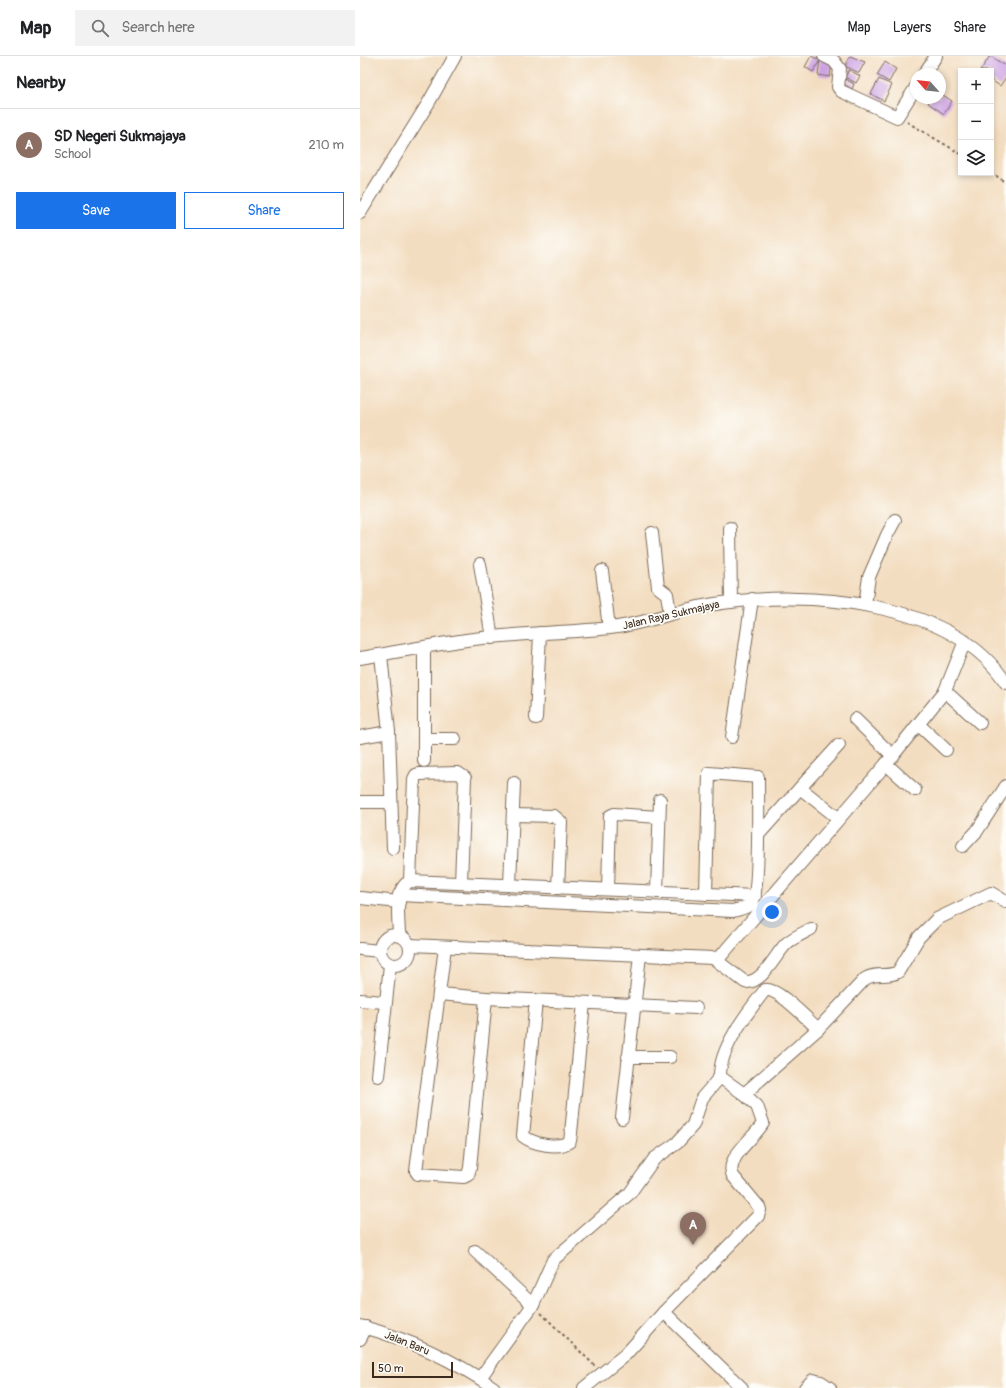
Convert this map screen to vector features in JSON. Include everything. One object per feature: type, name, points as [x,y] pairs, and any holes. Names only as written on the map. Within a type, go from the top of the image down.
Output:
[{"type":"street","points":[[360,212],[429,102],[455,56]]},
{"type":"street","points":[[824,56],[834,61],[840,69],[838,87],[844,95],[897,117],[910,96]]},
{"type":"street","points":[[928,68],[936,56]]},
{"type":"street","points":[[865,605],[869,576],[895,520]]},
{"type":"street","points":[[730,528],[731,602]]},
{"type":"street","points":[[652,533],[658,587],[667,594],[670,614]]},
{"type":"street","points":[[480,564],[492,638]]},
{"type":"street","points":[[602,570],[609,628]]},
{"type":"street","points":[[732,737],[752,599]]},
{"type":"street","name":"Jalan Raya Sukmajaya","points":[[360,658],[492,638],[628,626],[670,614],[752,599],[818,600],[865,605],[915,618],[965,641],[997,668],[1006,683]]},
{"type":"street","points":[[536,718],[540,633]]},
{"type":"street","points":[[410,945],[713,958],[720,957],[919,725],[945,691],[965,641]]},
{"type":"street","points":[[424,648],[424,760]]},
{"type":"street","points":[[381,655],[390,732],[393,848]]},
{"type":"street","points":[[945,691],[980,723]]},
{"type":"street","points":[[855,719],[915,790]]},
{"type":"street","points":[[919,725],[946,750]]},
{"type":"street","points":[[360,737],[390,732]]},
{"type":"street","points":[[424,740],[456,739]]},
{"type":"street","points":[[759,834],[839,745]]},
{"type":"street","points":[[410,881],[414,779],[416,775],[458,773],[465,778],[461,882]]},
{"type":"street","points":[[360,898],[733,911],[749,905],[755,896],[759,834],[758,778],[709,773],[706,894]]},
{"type":"street","points":[[510,885],[514,783]]},
{"type":"street","points":[[963,846],[977,831],[1006,786]]},
{"type":"street","points":[[800,788],[838,818]]},
{"type":"street","points":[[656,892],[660,800]]},
{"type":"street","points":[[360,802],[391,802]]},
{"type":"street","points":[[608,889],[610,816],[614,814],[659,817]]},
{"type":"street","points":[[513,815],[554,816],[562,822],[558,888]]},
{"type":"street","points":[[399,936],[399,899],[403,885],[410,881],[461,882],[558,888],[755,896]]},
{"type":"street","points":[[744,1094],[818,1029],[865,979],[872,975],[893,975],[898,972],[919,937],[937,920],[990,893],[1006,902]]},
{"type":"street","points":[[713,958],[746,982],[751,982],[759,978],[787,943],[811,928]]},
{"type":"street","points":[[392,935],[399,936],[405,938],[410,945],[410,954],[406,962],[398,966],[390,965],[383,959],[380,951],[385,939],[392,935]]},
{"type":"street","points":[[445,947],[416,1171],[418,1174],[436,1177],[464,1177],[468,1175],[470,1168],[486,998]]},
{"type":"street","points":[[360,949],[380,951]]},
{"type":"street","points":[[622,1118],[640,955]]},
{"type":"street","points":[[378,1076],[384,1002],[390,965]]},
{"type":"street","points":[[480,1378],[533,1304],[553,1260],[630,1193],[654,1159],[683,1136],[693,1125],[702,1098],[720,1077],[722,1059],[736,1031],[766,990],[772,990],[779,995],[818,1029]]},
{"type":"street","points":[[439,994],[486,998],[696,1008]]},
{"type":"street","points":[[360,1000],[384,1002]]},
{"type":"street","points":[[536,1000],[523,1136],[535,1142],[560,1146],[570,1141],[584,1003]]},
{"type":"street","points":[[628,1057],[670,1058]]},
{"type":"street","points":[[584,1388],[626,1354],[664,1312],[758,1216],[760,1210],[759,1207],[733,1176],[730,1170],[731,1165],[741,1150],[756,1134],[763,1123],[757,1106],[744,1094],[720,1077]]},
{"type":"street","points":[[475,1251],[533,1304]]},
{"type":"street","points":[[664,1312],[742,1388]]},
{"type":"street","points":[[360,1339],[363,1326]]},
{"type":"street","name":"Jalan Baru","points":[[363,1326],[419,1346],[480,1378],[494,1388]]},
{"type":"street","points":[[805,1388],[813,1380],[821,1382],[830,1388]]},
{"type":"path","points":[[897,117],[958,152]]},
{"type":"path","points":[[994,174],[1006,183]]},
{"type":"path","points":[[533,1304],[602,1372]]},
{"type":"building","points":[[811,56],[820,60],[813,72],[805,67]]},
{"type":"building","points":[[850,56],[865,62],[859,73],[845,66]]},
{"type":"building","points":[[990,56],[1006,66],[1006,77],[1000,86],[994,82],[994,68],[982,68]]},
{"type":"building","points":[[820,60],[832,62],[830,77],[818,75]]},
{"type":"building","points":[[885,62],[896,69],[889,82],[877,75]]},
{"type":"building","points":[[849,70],[860,76],[856,83],[845,77]]},
{"type":"building","points":[[845,79],[854,84],[852,89],[843,84]]},
{"type":"building","points":[[879,79],[892,85],[884,101],[871,94]]},
{"type":"building","points":[[946,97],[952,101],[944,114],[929,104],[946,104]]},
{"type":"place","name":"SD Negeri Sukmajaya","points":[[693,1245]]}]
